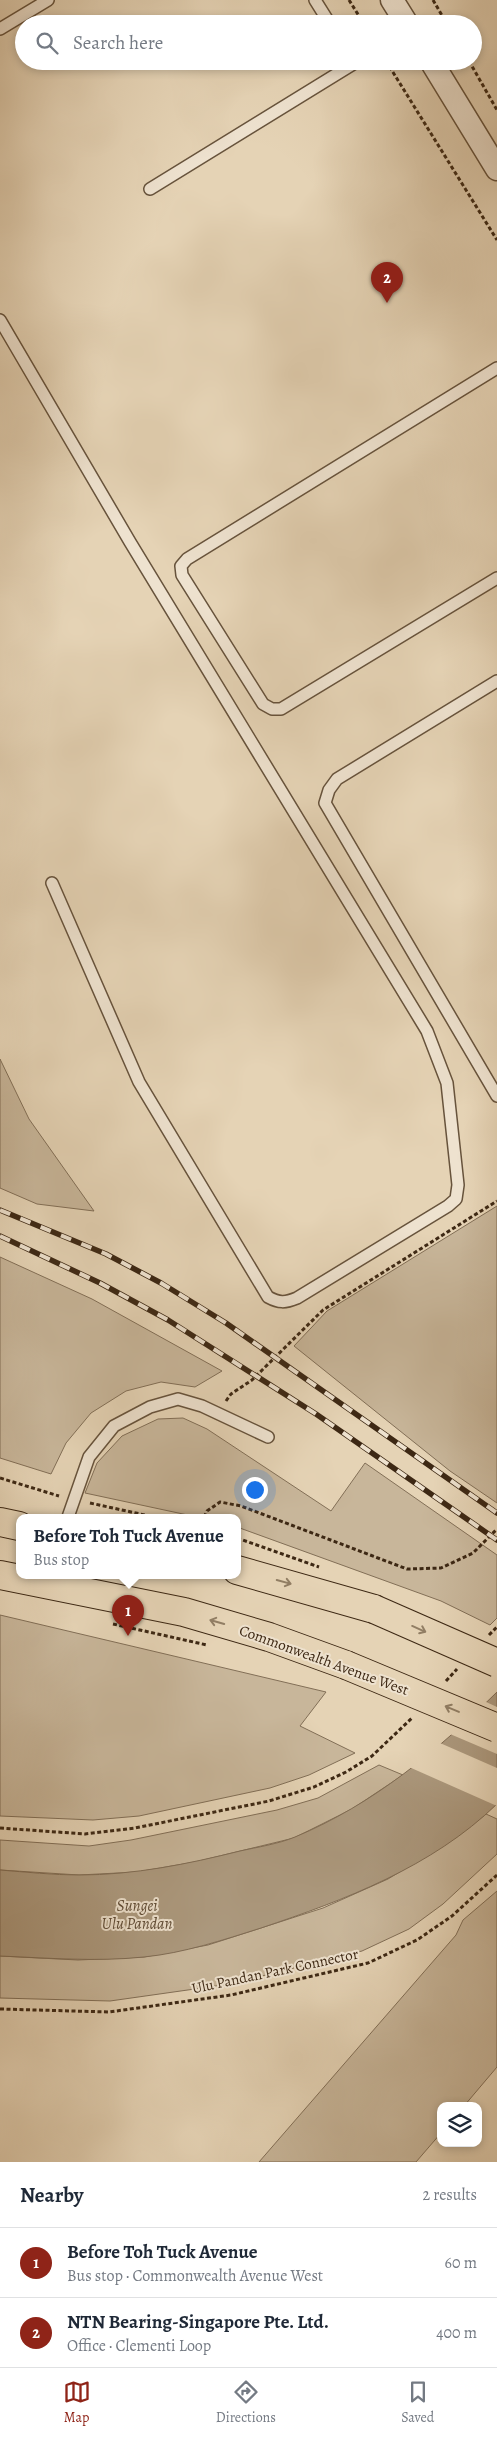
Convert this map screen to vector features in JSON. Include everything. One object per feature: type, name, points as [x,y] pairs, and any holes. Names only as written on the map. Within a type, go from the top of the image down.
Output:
[{"type":"main road","points":[[0,1522],[16,1525]]},
{"type":"main road","points":[[241,1571],[374,1609],[497,1662]]},
{"type":"main road","name":"Commonwealth Avenue West","points":[[0,1575],[16,1578]]},
{"type":"main road","name":"Commonwealth Avenue West","points":[[20,1579],[184,1612],[269,1637],[346,1665],[497,1728]]},
{"type":"street","points":[[392,0],[401,15]]},
{"type":"street","points":[[436,70],[497,169]]},
{"type":"lane","points":[[23,15],[48,0]]},
{"type":"lane","points":[[315,0],[324,15]]},
{"type":"lane","points":[[0,29],[15,20]]},
{"type":"lane","points":[[150,189],[342,70]]},
{"type":"lane","points":[[0,320],[130,542],[427,1030],[447,1083],[458,1185],[456,1199],[448,1206],[297,1298],[287,1302],[278,1302],[268,1297],[139,1082],[52,883]]},
{"type":"lane","points":[[497,368],[195,554],[181,566],[182,575],[264,704],[272,709],[281,709],[497,578]]},
{"type":"lane","points":[[497,681],[337,778],[329,790],[325,803],[497,1096]]},
{"type":"lane","points":[[69,1514],[88,1457],[114,1426],[150,1407],[178,1399],[202,1406],[268,1438]]},
{"type":"path","points":[[350,0],[359,15]]},
{"type":"path","points":[[433,0],[442,15]]},
{"type":"path","points":[[392,70],[497,240]]},
{"type":"path","points":[[473,70],[497,110]]},
{"type":"path","points":[[216,1413],[231,1394],[252,1380],[322,1310],[497,1201]]},
{"type":"path","points":[[206,1514],[220,1502],[241,1506],[407,1569],[441,1568],[474,1553],[497,1530]]},
{"type":"path","points":[[108,1623],[214,1647]]},
{"type":"path","points":[[0,1828],[85,1834],[135,1828],[269,1800],[314,1787],[346,1772],[372,1756]]},
{"type":"path","name":"Ulu Pandan Park Connector","points":[[0,2009],[109,2012],[231,1995],[368,1962],[417,1940],[452,1916],[497,1875]]},
{"type":"shaded area","points":[[0,1059],[29,1119],[94,1211],[37,1204],[0,1188]]},
{"type":"shaded area","points":[[497,1206],[497,1503],[450,1471],[294,1346],[327,1311]]},
{"type":"shaded area","points":[[0,1257],[92,1299],[222,1371],[195,1387],[161,1382],[126,1391],[91,1413],[66,1443],[51,1474],[0,1458]]},
{"type":"shaded area","points":[[183,1418],[207,1429],[331,1511],[365,1463],[497,1555],[497,1618],[490,1625],[441,1601],[241,1528],[241,1514],[183,1514],[85,1493],[97,1463],[122,1436],[158,1419]]},
{"type":"shaded area","points":[[0,1615],[326,1692],[300,1726],[355,1753],[309,1775],[270,1788],[139,1816],[93,1820],[0,1816]]},
{"type":"shaded area","points":[[379,1765],[403,1775],[352,1809],[294,1838],[195,1862],[137,1872],[79,1875],[0,1870],[0,1840],[89,1846],[131,1840],[277,1810],[318,1798]]},
{"type":"shaded area","points":[[486,1814],[497,1819],[497,1854],[443,1904],[409,1929],[362,1951],[230,1984],[110,2001],[0,1998],[0,1956],[78,1960],[144,1957],[208,1945],[323,1908],[388,1879],[444,1845]]},
{"type":"shaded area","points":[[497,1891],[497,2067],[467,2102],[437,2102],[437,2138],[416,2162],[259,2162],[456,1935],[463,1920]]},
{"type":"water","name":"Sungei Ulu Pandan","points":[[497,1692],[497,1804],[445,1846],[416,1864],[324,1906],[261,1928],[189,1949],[144,1957],[108,1959],[0,1956],[0,1870],[69,1875],[100,1875],[140,1871],[268,1845],[295,1837],[324,1824],[378,1792],[428,1755]]},
{"type":"pier","points":[[484,1701],[497,1707],[497,1754],[450,1734]]},
{"type":"pier","points":[[440,1743],[497,1768],[497,1806],[409,1767]]},
{"type":"railway","points":[[0,1210],[106,1254],[161,1283],[226,1323],[497,1513]]},
{"type":"railway","points":[[0,1236],[100,1283],[168,1320],[316,1414],[497,1540]]},
{"type":"place","name":"NTN Bearing-Singapore Pte. Ltd.","points":[[387,303]]},
{"type":"place","name":"Before Toh Tuck Avenue","points":[[128,1636]]}]
